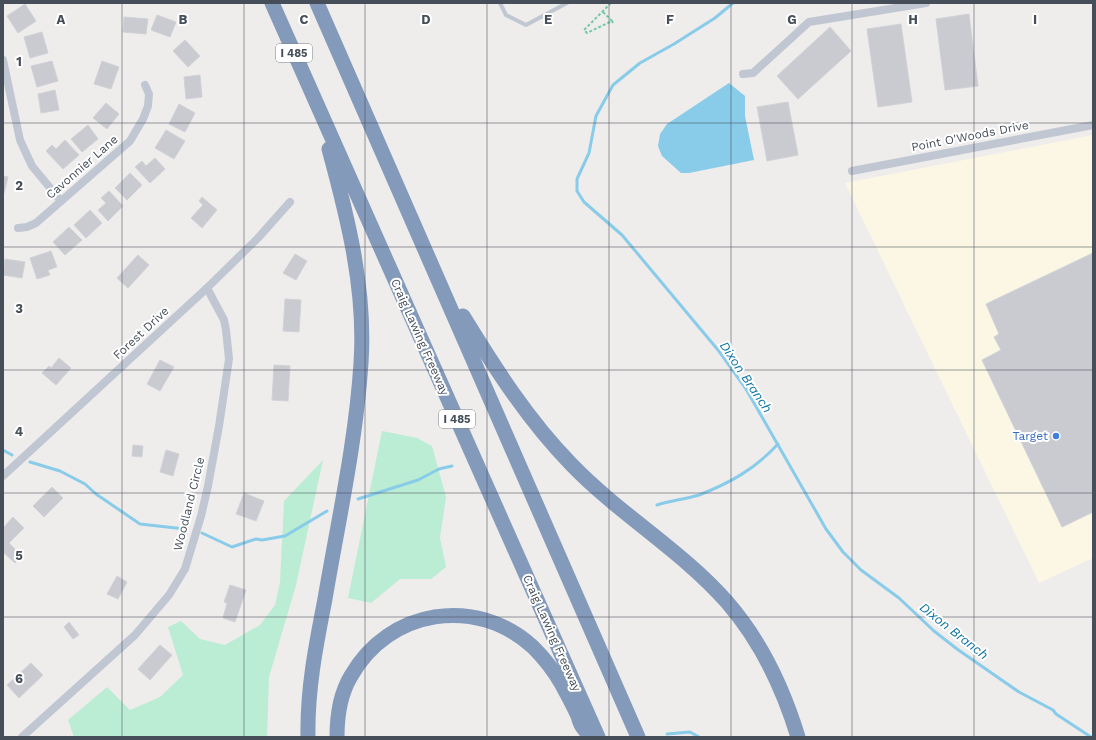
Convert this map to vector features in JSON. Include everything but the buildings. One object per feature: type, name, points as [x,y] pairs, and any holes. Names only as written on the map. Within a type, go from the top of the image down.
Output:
[{"type":"highway","name":"Craig Lawing Freeway","points":[[272,3],[598,737]]},
{"type":"highway","points":[[317,3],[638,737]]},
{"type":"highway","points":[[308,737],[308,712],[314,656],[349,458],[361,362],[359,293],[355,258],[341,194],[316,102]]},
{"type":"highway","points":[[434,269],[510,391],[549,441],[599,490],[703,578],[731,608],[768,659],[798,737]]},
{"type":"highway","points":[[337,737],[337,721],[344,690],[357,666],[371,648],[400,627],[428,618],[453,615],[472,616],[488,621],[516,635],[533,647],[560,682],[584,730],[593,737]]},
{"type":"street","points":[[743,74],[753,73],[809,22],[926,3]]},
{"type":"street","points":[[3,60],[20,140],[32,166],[61,200]]},
{"type":"street","name":"Cavonnier Lane","points":[[18,228],[27,227],[36,223],[120,151],[136,133],[148,106],[149,94],[145,85]]},
{"type":"street","name":"Point O'Woods Drive","points":[[852,171],[1093,125]]},
{"type":"street","name":"Forest Drive","points":[[3,476],[207,288],[258,238],[290,202]]},
{"type":"street","name":"Woodland Circle","points":[[22,737],[135,635],[169,595],[185,569],[202,516],[219,426],[229,359],[224,320],[207,288]]},
{"type":"lane","points":[[500,3],[506,15],[526,25],[567,3]]},
{"type":"path","points":[[602,12],[613,22],[586,33],[584,30],[602,12],[611,3]]},
{"type":"shaded area","points":[[1093,135],[1093,558],[1039,583],[845,183]]},
{"type":"green space","points":[[382,431],[417,438],[432,446],[446,497],[440,538],[446,567],[431,579],[400,579],[371,603],[348,598]]},
{"type":"green space","points":[[323,460],[296,585],[269,677],[267,737],[74,737],[68,720],[107,687],[130,710],[160,697],[183,675],[168,627],[181,621],[200,639],[225,645],[260,625],[275,605],[280,582],[284,501]]},
{"type":"water","points":[[729,83],[745,96],[745,116],[754,160],[689,173],[681,173],[662,156],[658,146],[660,134],[667,124]]},
{"type":"waterway","name":"Dixon Branch","points":[[733,3],[715,18],[674,44],[640,63],[613,85],[596,116],[589,153],[577,179],[577,191],[584,202],[622,235],[718,350],[746,389],[826,529],[843,552],[861,570],[899,598],[934,631],[957,649],[1019,692],[1053,710],[1056,714],[1091,737]]},
{"type":"waterway","points":[[657,505],[699,495],[732,480],[760,461],[778,444]]},
{"type":"waterway","points":[[3,450],[12,455]]},
{"type":"waterway","points":[[30,462],[60,471],[85,484],[96,494],[140,524],[185,529]]},
{"type":"waterway","points":[[358,499],[418,480],[439,469],[452,466]]},
{"type":"waterway","points":[[202,533],[232,547],[256,539],[262,540],[285,536],[327,511]]},
{"type":"waterway","points":[[667,734],[690,732],[699,737]]},
{"type":"place","name":"Target","points":[[1056,436]]}]
